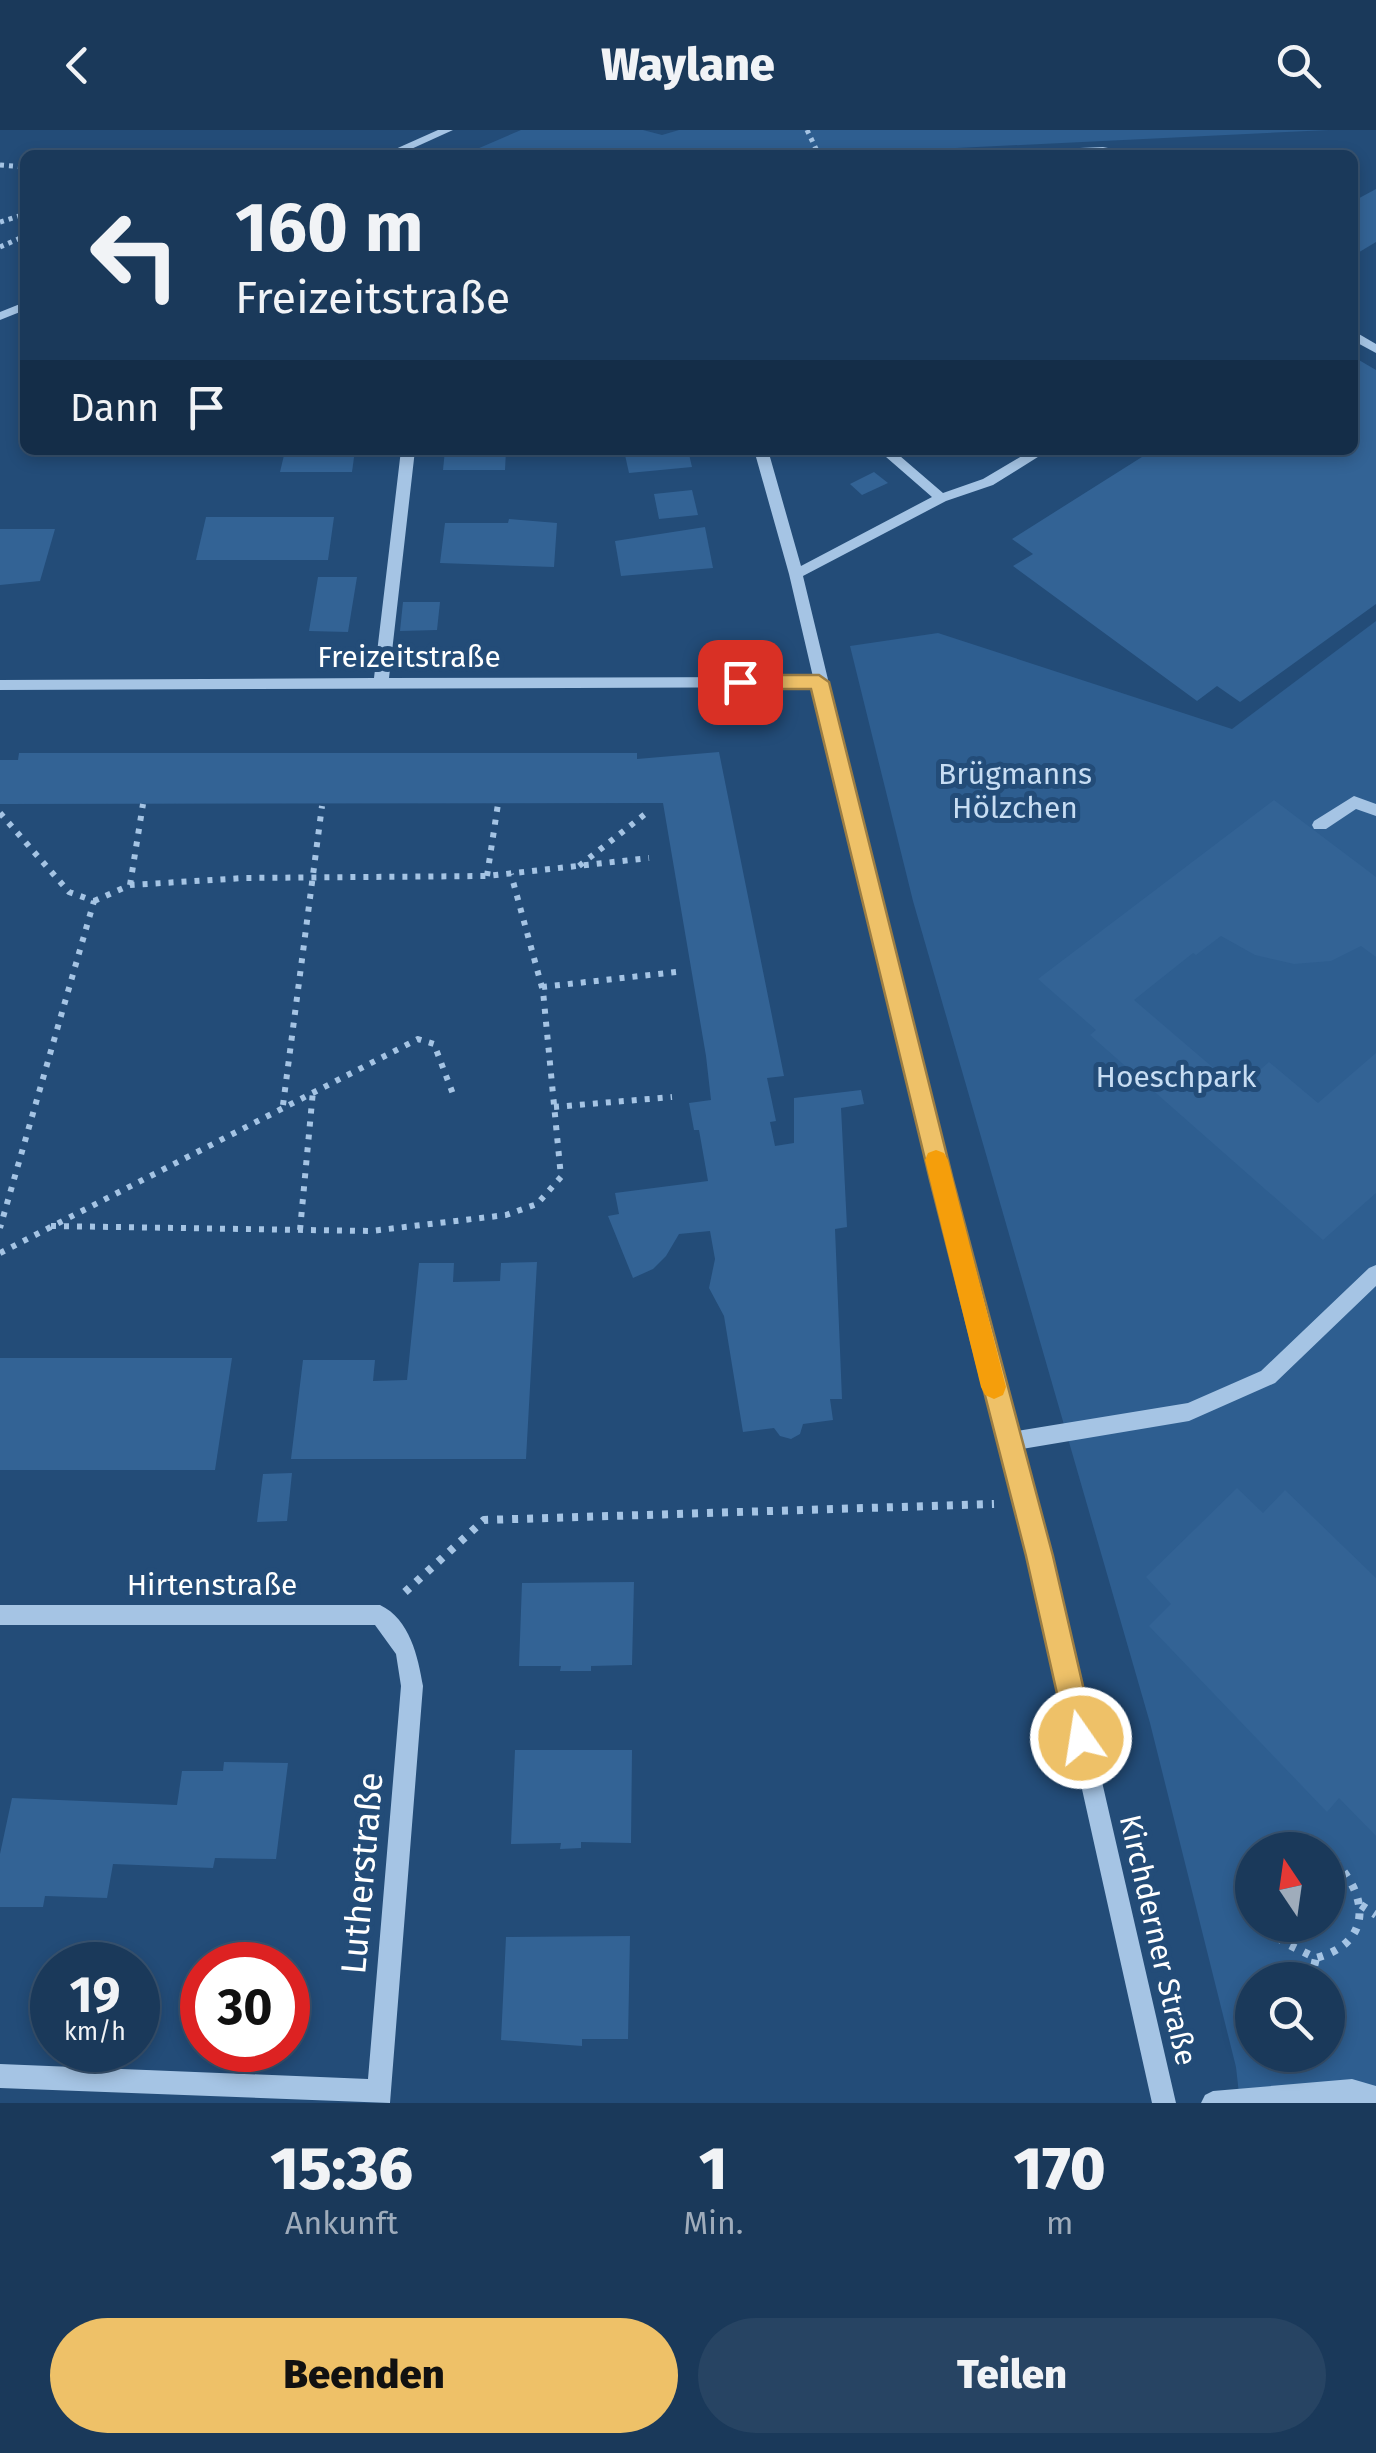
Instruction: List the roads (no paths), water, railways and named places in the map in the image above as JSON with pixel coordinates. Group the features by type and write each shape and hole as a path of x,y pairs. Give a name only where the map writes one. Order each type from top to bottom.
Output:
{"street":[{"path":"400,150 447,130"},
{"path":"381,685 407,455"},
{"name":"Kirchderner Straße","path":"763,455 1025,1503 1164,2103"},
{"path":"892,455 941,498"},
{"path":"796,574 941,498 988,482 1034,455"},
{"name":"Freizeitstraße","path":"0,685 819,682"},
{"path":"1320,824 1354,802 1376,810"},
{"path":"1008,1442 1190,1412 1268,1377 1376,1274"},
{"name":"Hirtenstraße","path":"0,1615 380,1615 406,1650"},
{"name":"Lutherstraße","path":"379,2097 412,1686 406,1650"},
{"path":"0,2076 379,2097"},
{"path":"1213,2103 1352,2091 1376,2098"}],"park label":[{"name":"Brügmanns Hölzchen","path":"1015,791"},
{"name":"Hoeschpark","path":"1176,1077"}]}
